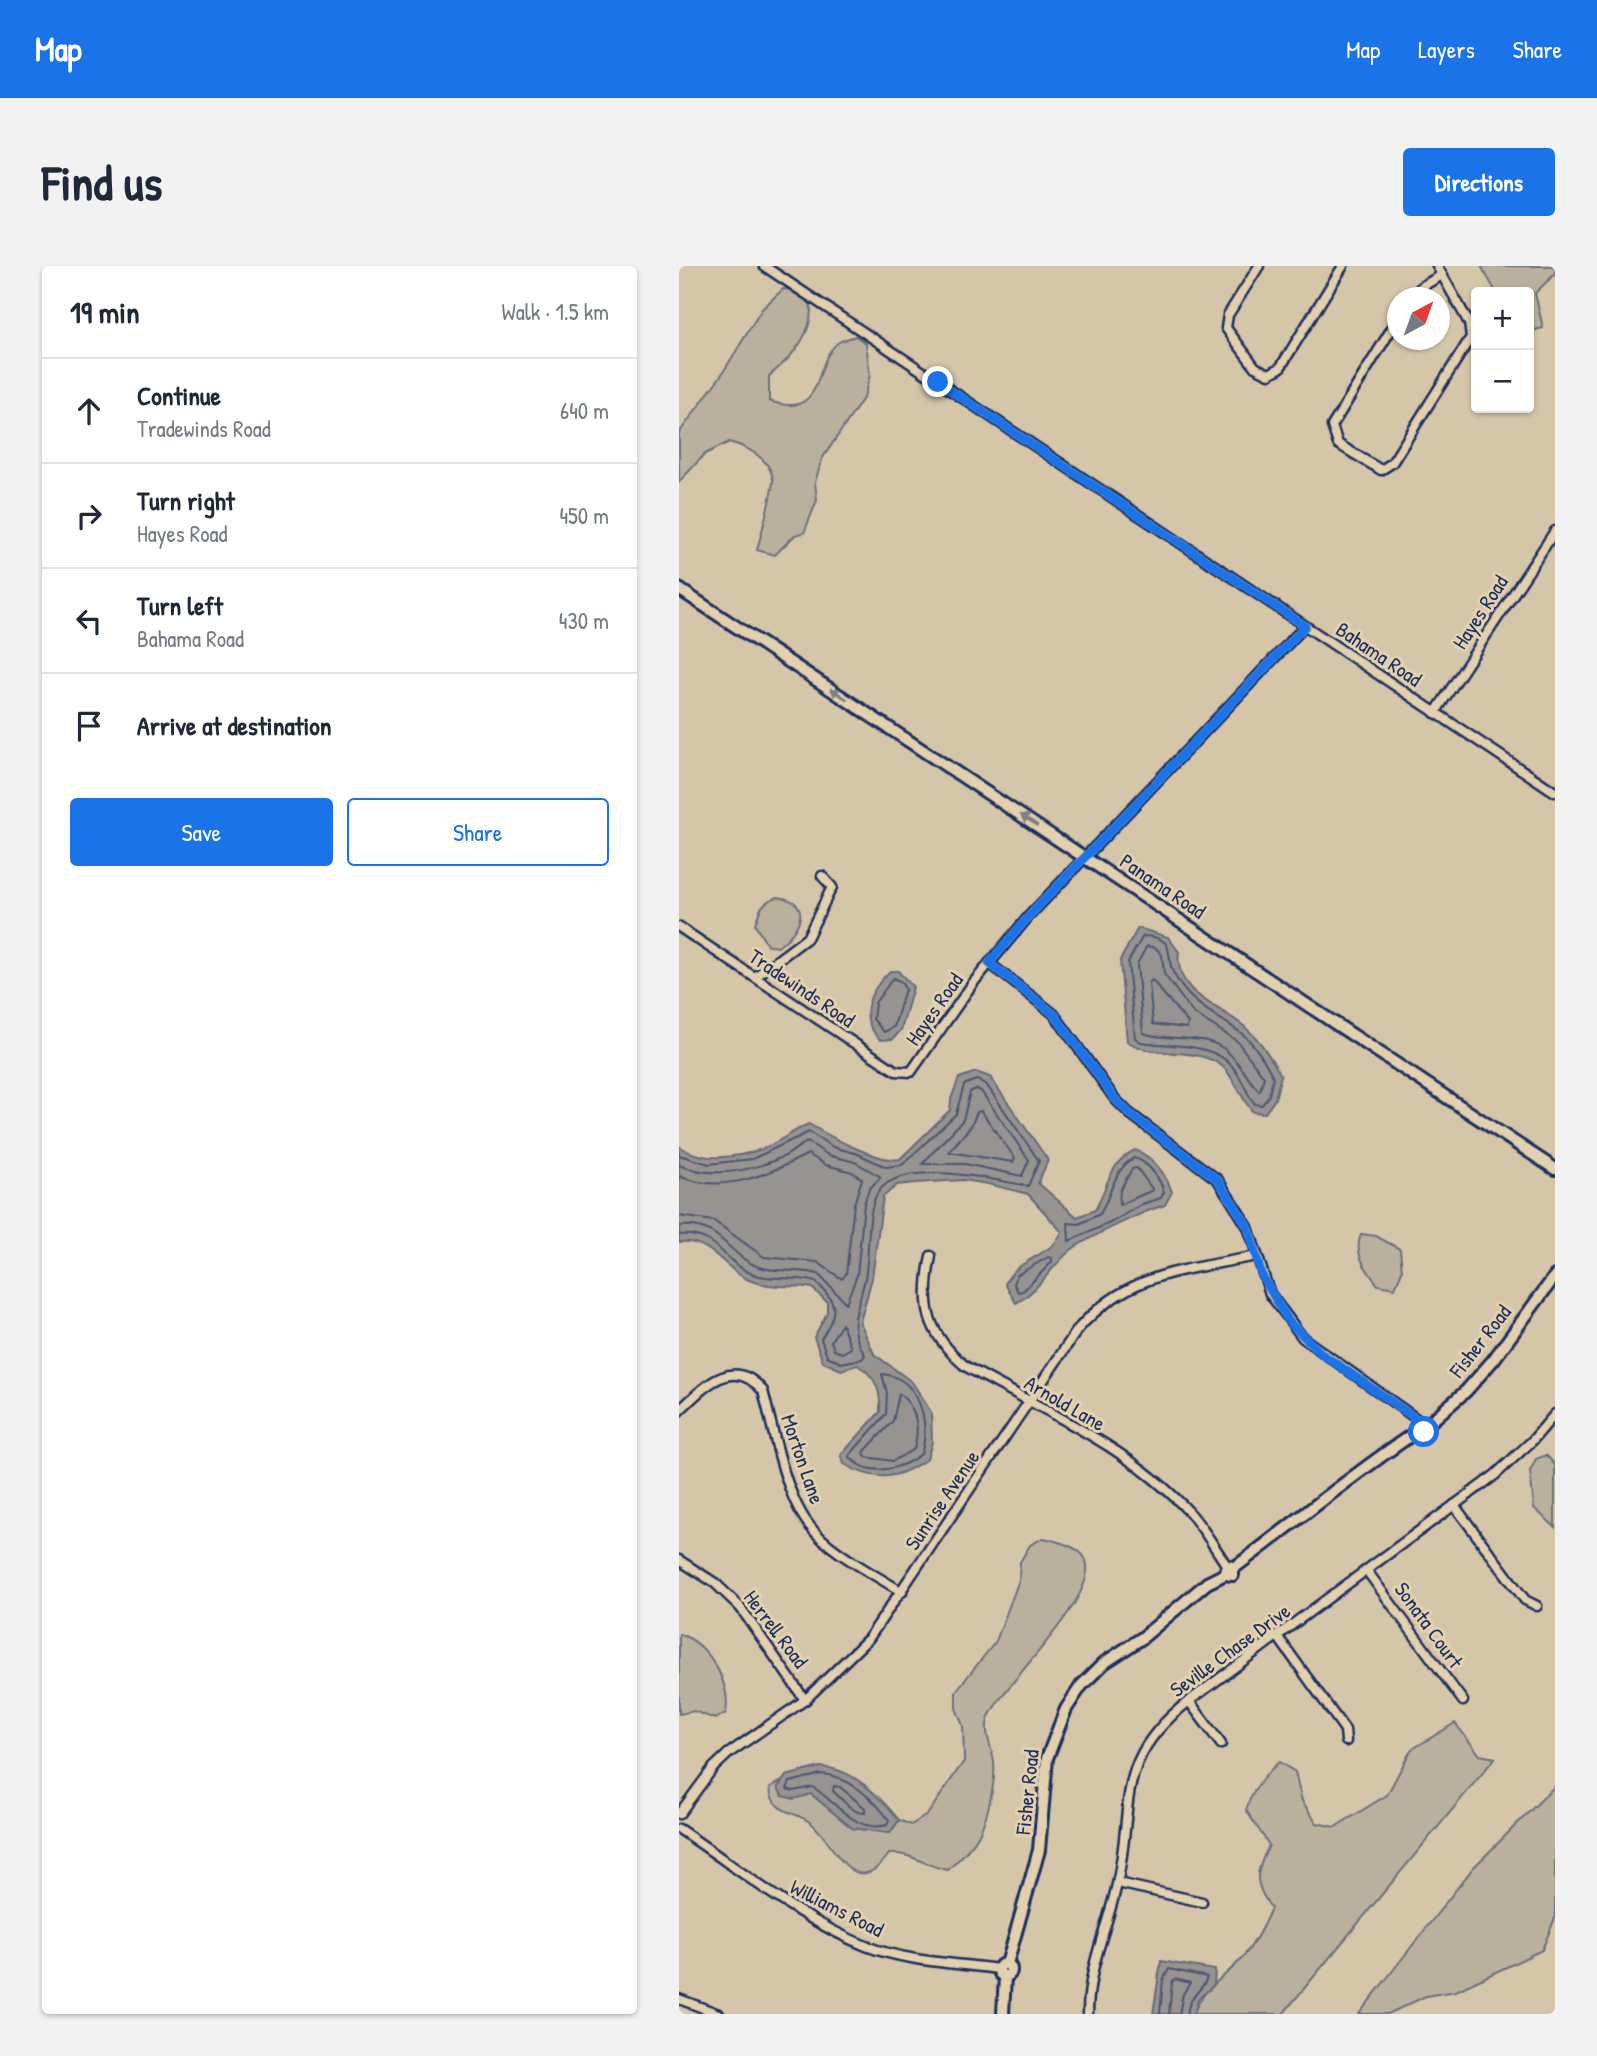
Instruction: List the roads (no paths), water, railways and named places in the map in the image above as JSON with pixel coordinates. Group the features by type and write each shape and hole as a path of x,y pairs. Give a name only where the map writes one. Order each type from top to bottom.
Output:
{"street":[{"name":"Bahama Road","path":"764,266 1555,792"},
{"path":"1259,266 1228,315 1226,328 1255,367 1269,374 1280,368 1343,266"},
{"path":"1437,266 1449,287"},
{"path":"1421,287 1442,275"},
{"path":"1387,338 1332,426 1338,444 1381,470 1392,463 1471,338 1469,323 1450,289"},
{"name":"Hayes Road","path":"1435,713 1555,531"},
{"name":"Panama Road","path":"679,589 1555,1169"},
{"name":"Hayes Road","path":"907,1073 916,1066 989,963 1029,916 1305,626"},
{"path":"755,977 807,939 832,887 822,876"},
{"name":"Tradewinds Road","path":"679,927 895,1071 907,1073"},
{"path":"989,963 1054,1014 1115,1099 1129,1113 1218,1180 1248,1227 1270,1294 1303,1338 1423,1425"},
{"name":"Arnold Lane","path":"931,1256 925,1301 937,1336 965,1366 1115,1451 1151,1477 1190,1514 1229,1569"},
{"name":"Sunrise Avenue","path":"679,1814 713,1768 806,1700 869,1638 1078,1329 1110,1297 1153,1277 1257,1256"},
{"name":"Fisher Road","path":"1003,2014 1004,1970 1039,1850 1047,1758 1066,1709 1081,1686 1104,1663 1151,1631 1186,1598 1343,1487 1371,1461 1423,1425 1478,1378 1555,1276"},
{"name":"Morton Lane","path":"679,1411 713,1380 723,1376 748,1378 756,1383 763,1391 790,1486 809,1526 823,1540 902,1592"},
{"name":"Seville Chase Drive","path":"1088,2014 1093,1962 1118,1883 1129,1779 1150,1740 1173,1714 1189,1701 1516,1457 1555,1414"},
{"path":"1454,1505 1525,1600 1537,1606"},
{"name":"Herrell Road","path":"679,1559 715,1583 740,1607 806,1700"},
{"name":"Sonata Court","path":"1367,1570 1463,1701"},
{"path":"1278,1637 1345,1730 1346,1741"},
{"path":"1189,1701 1221,1744"},
{"name":"Williams Road","path":"679,1829 789,1905 867,1946 890,1953 1004,1970"},
{"path":"1118,1883 1202,1902"},
{"path":"679,1999 719,2014"}],"water":[{"path":"1138,928 1168,937 1179,952 1179,967 1192,990 1238,1022 1266,1051 1281,1075 1275,1099 1265,1113 1253,1112 1226,1070 1211,1060 1188,1054 1150,1050 1127,1041 1120,960"},
{"path":"890,971 898,971 913,987 901,1030 893,1039 881,1040 869,1023 868,1005 876,987"},
{"path":"976,1072 990,1077 1048,1160 1038,1183 1077,1217 1095,1210 1114,1168 1135,1150 1158,1167 1172,1192 1165,1205 1117,1225 1071,1250 1032,1291 1016,1303 1005,1284 1010,1275 1051,1247 1062,1232 1028,1194 963,1180 897,1185 883,1197 872,1278 860,1322 874,1354 912,1382 931,1412 932,1442 927,1459 906,1471 887,1476 866,1474 844,1464 841,1455 880,1412 876,1384 869,1374 857,1365 841,1370 823,1362 814,1337 827,1313 827,1302 812,1288 758,1283 737,1273 702,1246 679,1242 679,1146 702,1156 743,1154 769,1146 809,1124 867,1153 900,1159 950,1110 959,1078"},
{"path":"820,1767 843,1772 874,1793 899,1820 890,1833 852,1828 811,1794 794,1799 782,1796 778,1787 786,1776"},
{"path":"1161,1961 1215,1970 1214,1985 1198,1999 1194,2014 1153,2014"}]}
